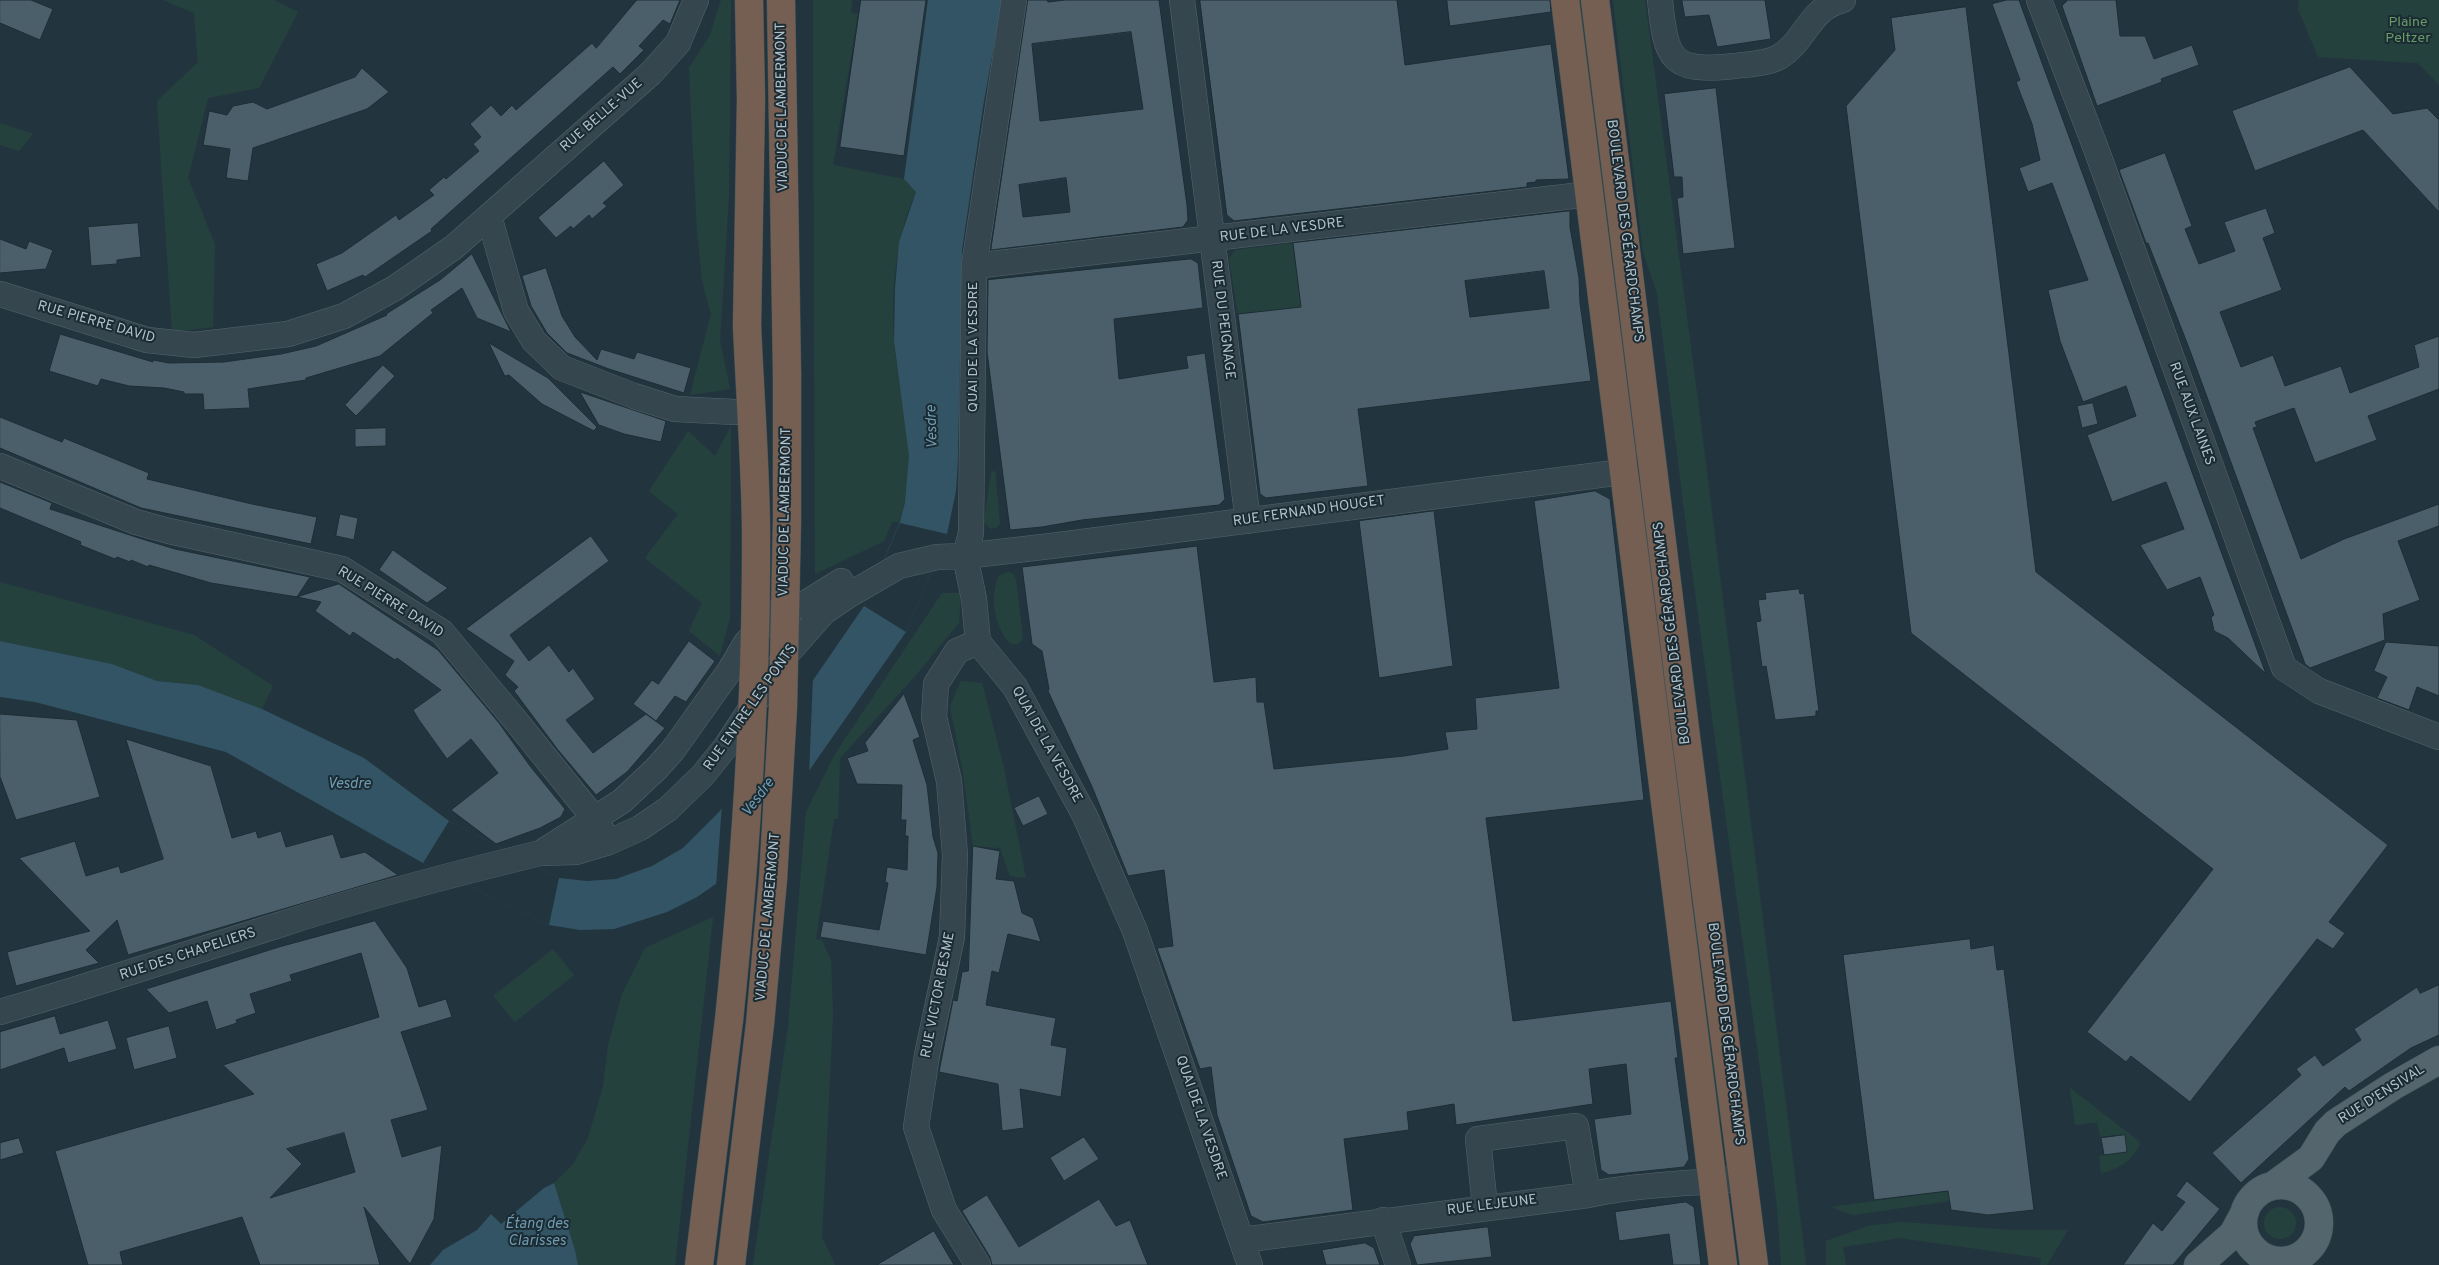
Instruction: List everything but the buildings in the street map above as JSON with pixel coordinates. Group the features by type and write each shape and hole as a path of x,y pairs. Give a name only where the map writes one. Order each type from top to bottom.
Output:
{"highway":[{"name":"VIADUC DE LAMBERMONT","path":"699,1265 742,899 752,724 756,526 747,326 751,98 749,0"},
{"name":"VIADUC DE LAMBERMONT","path":"731,1265 760,1024 774,879 784,697 787,374 782,0"},
{"name":"BOULEVARD DES GÉRARDCHAMPS","path":"1565,0 1723,1265"},
{"name":"BOULEVARD DES GÉRARDCHAMPS","path":"1595,0 1754,1265"}],"main road":[{"name":"RUE D'ENSIVAL","path":"2274,1185 2311,1158 2327,1132 2336,1124 2400,1082 2439,1060"},
{"path":"2218,1265 2234,1258 2287,1260 2296,1258 2308,1249 2316,1238 2319,1226 2318,1214 2314,1203 2311,1158"},
{"path":"2198,1265 2233,1234 2256,1194 2274,1185 2296,1188 2314,1203"},
{"path":"2245,1212 2243,1231 2245,1238 2253,1250 2270,1258"}],"street":[{"name":"RUE BELLE-VUE","path":"488,216 650,74 678,43 696,0"},
{"name":"QUAI DE LA VESDRE","path":"1014,0 974,266 971,523 965,556 974,599 978,642 1015,687 1085,816 1135,931 1250,1265"},
{"name":"RUE DU PEIGNAGE","path":"1182,0 1248,521"},
{"path":"1660,0 1664,40 1669,50 1684,64 1701,69 1766,62 1779,57 1825,6 1843,0"},
{"name":"RUE AUX LAINES","path":"2039,0 2095,146 2284,668 2319,691 2439,737"},
{"name":"RUE DE LA VESDRE","path":"974,266 1212,240 1590,194"},
{"name":"RUE PIERRE DAVID","path":"0,294 147,340 194,344 288,334 344,316 395,288 454,247 488,216"},
{"path":"488,216 516,311 534,341 562,368 634,396 675,409 735,412"},
{"name":"RUE PIERRE DAVID","path":"0,466 136,522 169,532 342,569 442,632 476,671 594,818 609,842"},
{"name":"RUE FERNAND HOUGET","path":"965,556 1653,468"},
{"name":"RUE ENTRE LES PONTS","path":"530,855 622,801 656,769 673,750 730,670 746,643 773,613 804,604 848,577 937,557 965,556"},
{"name":"RUE ENTRE LES PONTS","path":"376,896 530,855 576,852 609,842 640,828 668,809 704,775 727,745 786,655 824,612 886,569"},
{"name":"RUE VICTOR BESME","path":"978,642 957,651 936,684 934,717 949,781 956,855 952,937 927,1055 916,1127 944,1210 978,1265"},
{"name":"RUE DES CHAPELIERS","path":"0,1012 117,978 280,924 376,896"},
{"path":"1485,1206 1478,1139 1576,1126 1588,1194"},
{"name":"RUE LEJEUNE","path":"1242,1240 1673,1182 1743,1178"},
{"path":"1383,1220 1398,1265"}],"green space":[{"path":"163,0 274,0 298,12 259,88 208,98 188,178 215,244 213,327 172,332 157,101 198,62 194,13"},
{"path":"721,0 731,0 729,194 720,341 730,389 690,395 711,314 702,281 697,230 689,68 710,35"},
{"path":"813,0 852,0 851,13 858,14 833,165 904,179 916,192 903,228 899,246 893,304 897,370 909,455 908,480 900,522 892,522 884,541 815,574"},
{"path":"1574,0 1584,0 1636,429 1633,432 1631,431"},
{"path":"1613,0 1645,0 1697,393 1806,1265 1781,1265 1777,1207 1763,1091 1686,526 1657,293 1643,252"},
{"name":"Plaine Peltzer","path":"2299,0 2439,0 2439,85 2418,63 2318,57 2298,9"},
{"path":"0,123 33,134 19,151 0,145"},
{"path":"1293,243 1301,307 1238,314 1229,259 1235,250"},
{"path":"731,426 730,617 720,656 689,631 702,603 645,558 678,514 649,491 688,431 715,456"},
{"path":"995,471 1000,523 996,528 991,529 984,522 991,472"},
{"path":"1650,523 1724,1121 1716,1122 1642,524"},
{"path":"1008,572 1013,574 1016,580 1023,639 1018,644 1011,644 1005,638 995,612 994,593 996,584 999,576"},
{"path":"0,582 194,635 273,686 262,709 198,685 157,681 112,664 0,641"},
{"path":"942,593 961,593 959,623 916,675 840,758 838,819 834,819 816,939 822,940 831,961 833,1014 822,1237 835,1265 753,1265 788,1027 806,812 835,754"},
{"path":"961,681 982,683 1003,764 1026,878 1010,876 1000,848 973,846 963,773 950,706"},
{"path":"713,917 675,1265 578,1265 554,1183 573,1164 588,1138 603,1087 608,1046 622,994 645,948"},
{"path":"553,949 574,975 515,1022 493,996"},
{"path":"2070,1088 2140,1142 2134,1154 2125,1163 2101,1173 2099,1156 2118,1153 2115,1135 2100,1137 2097,1122 2075,1125"},
{"path":"1948,1191 1950,1201 1853,1215 1831,1207"},
{"path":"2280,1207 2291,1212 2296,1223 2291,1234 2280,1239 2269,1234 2264,1223 2269,1212"},
{"path":"1902,1222 2010,1230 2068,1230 2047,1265 2040,1265 2041,1258 1900,1238 1843,1247 1846,1265 1826,1265 1826,1241 1868,1226"}],"water":[{"name":"Vesdre","path":"928,0 1002,0 983,107 962,250 958,458 956,491 947,534 906,632 743,865 697,897 667,912 614,929 580,930 549,925 423,863 226,752 35,702 0,697 0,641 112,664 157,681 198,685 262,709 364,758 449,821 559,878 587,881 616,879 652,866 683,848 719,812 864,606 900,522 905,502 909,456 894,341 895,289 899,242 916,192 904,179"},
{"name":"Étang des Clarisses","path":"554,1183 578,1265 430,1265 443,1250 477,1230 491,1214 501,1224 544,1188"}],"pier":[{"path":"900,523 947,534 906,632 864,606"},
{"path":"813,677 809,776 745,867 716,887 722,803"},
{"path":"449,821 559,878 549,925 423,863"}]}
